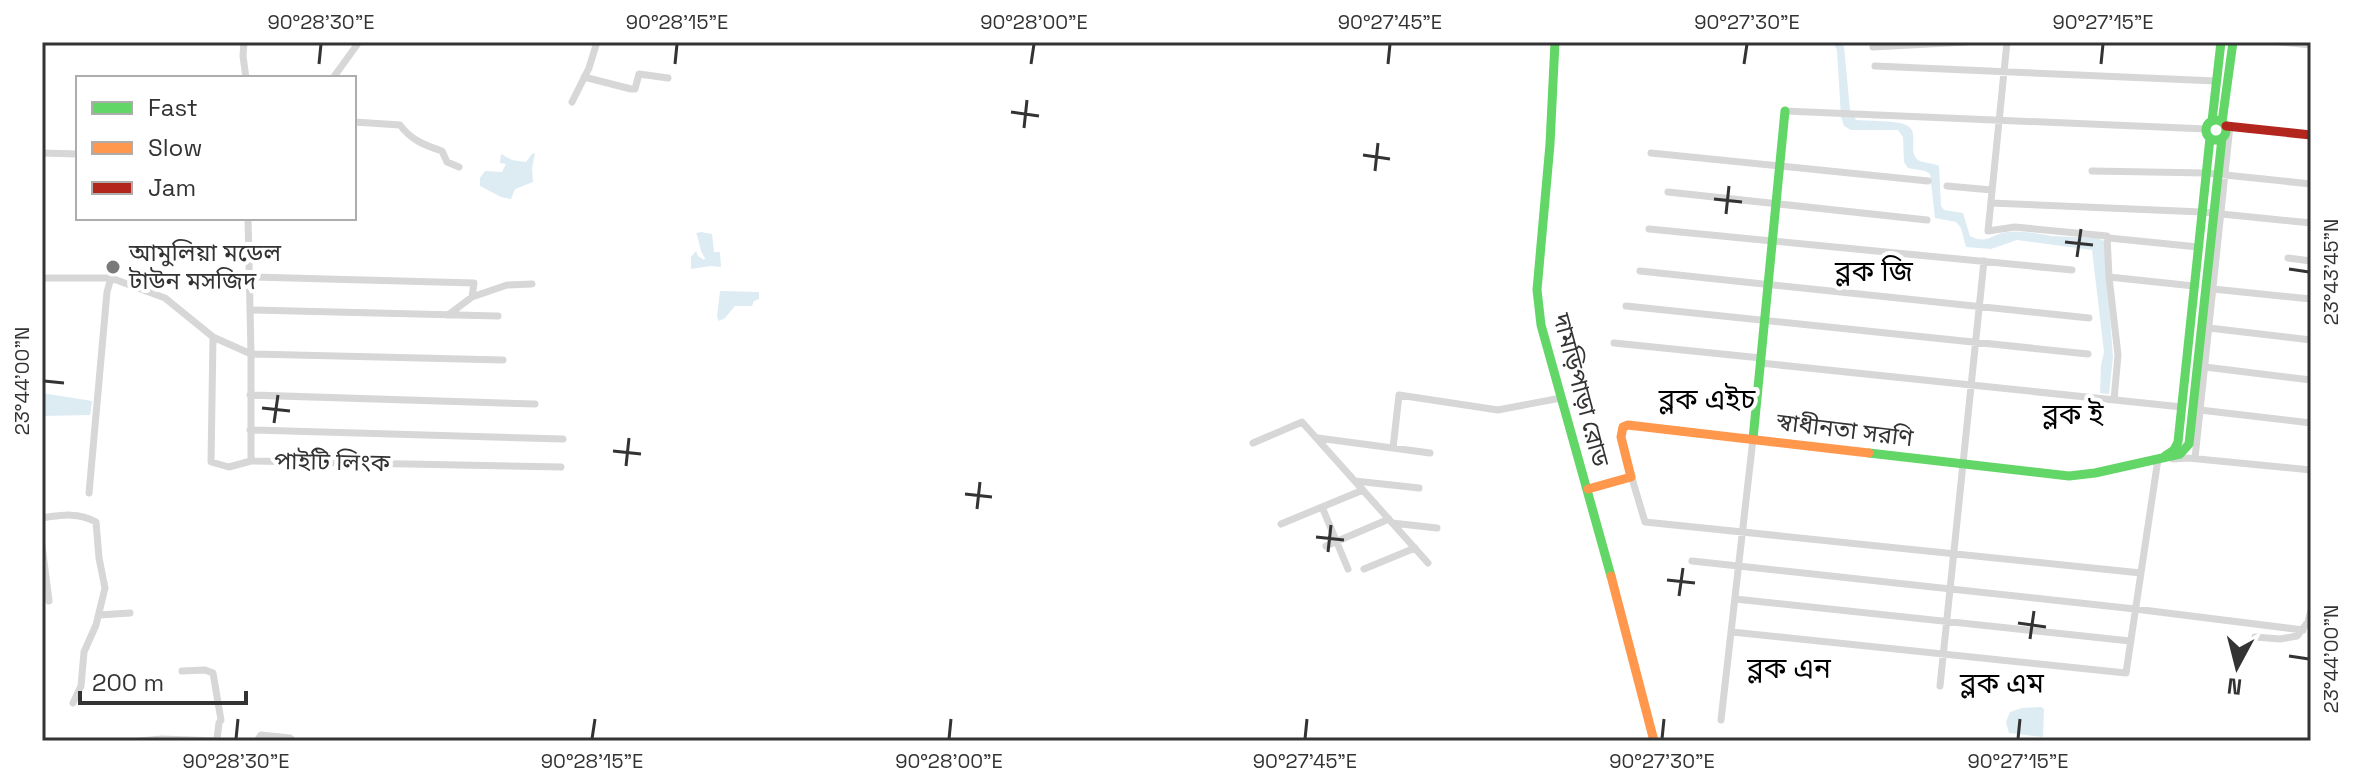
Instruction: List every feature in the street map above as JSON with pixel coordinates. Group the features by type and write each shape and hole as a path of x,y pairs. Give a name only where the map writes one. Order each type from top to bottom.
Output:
{"street":[{"path":"244,42 246,76"},
{"path":"334,76 359,42"},
{"path":"572,102 597,42"},
{"name":"দামড়িপাড়া রোড","path":"1555,42 1537,290 1541,325 1654,741"},
{"path":"1873,47 1966,42"},
{"path":"2007,42 1988,231 2015,227 2198,247"},
{"path":"2221,42 2216,81 2222,175"},
{"path":"2191,458 2182,407 2194,286 2206,173 2218,127 2233,42"},
{"path":"2280,42 2311,45"},
{"path":"1875,66 2216,81"},
{"path":"584,77 631,89 635,89 639,74 668,78"},
{"path":"1721,720 1753,439 1785,111 2218,127 2311,135"},
{"path":"356,122 400,125 407,135 420,144 442,151 447,162 459,167"},
{"path":"2191,458 2205,367 2222,175 2222,138 2226,132 2218,127"},
{"path":"42,153 76,154"},
{"path":"1651,153 1928,181"},
{"path":"2092,171 2206,173 2311,184"},
{"path":"1947,186 1992,190"},
{"path":"1668,192 1927,220"},
{"path":"1991,203 2202,212 2311,223"},
{"path":"2158,459 2186,441 2218,214"},
{"name":"পাইটি লিংক","path":"248,220 251,461 561,467"},
{"path":"1649,229 2072,270"},
{"path":"2109,238 2109,277 2118,355 2114,400"},
{"path":"2288,258 2311,261"},
{"path":"1940,686 1984,261"},
{"path":"1640,271 2089,318"},
{"path":"250,277 474,283 472,297"},
{"path":"2109,277 2194,286"},
{"path":"42,278 111,278 165,298 213,337 251,354 503,360"},
{"path":"89,493 107,292 111,278"},
{"path":"448,315 472,297 507,285 532,284"},
{"path":"2213,289 2311,299"},
{"path":"1626,306 2088,354"},
{"path":"250,310 498,316"},
{"path":"2209,328 2311,340"},
{"path":"213,337 211,462 229,467 251,461"},
{"path":"1614,343 2182,407"},
{"path":"2205,367 2311,380"},
{"path":"250,395 535,404"},
{"path":"1393,448 1399,395 1498,410 1561,398"},
{"path":"2200,410 2311,423"},
{"path":"1253,443 1302,422 1428,563"},
{"name":"স্বাধীনতা সরণি","path":"1631,475 1621,437 1626,425 2078,476 2158,459"},
{"path":"250,430 563,439"},
{"path":"1316,438 1430,453"},
{"path":"2158,459 2191,458 2311,470"},
{"path":"1732,632 2126,673 2158,459"},
{"path":"1588,489 1631,475 1645,522 2141,573"},
{"path":"1355,481 1419,488"},
{"path":"1281,524 1363,490"},
{"path":"1322,507 1348,569"},
{"path":"42,518 86,516 96,522 105,588 99,615 84,652 81,686 73,703"},
{"path":"1326,546 1390,521 1437,528"},
{"path":"42,546 49,601"},
{"path":"1364,569 1415,548"},
{"path":"1692,561 2303,630"},
{"path":"1735,599 2130,641"},
{"path":"2255,637 2291,638 2303,630 2311,610"},
{"path":"99,615 130,613"},
{"path":"139,741 218,740 221,720 213,673 205,670 182,671"},
{"path":"257,741 261,735 293,741"}],"shaded area":[{"path":"1833,42 1841,42 1844,47 1850,110 1856,120 1908,126 1913,134 1916,158 1939,166 1941,206 1944,210 1963,213 1970,236 1985,239 2018,232 2104,241 2113,357 2109,394 2100,393 2104,352 2092,250 2017,240 1991,249 1966,247 1961,228 1956,222 1935,218 1930,174 1908,168 1904,162 1903,137 1898,130 1851,130 1844,126 1837,50"},
{"path":"535,153 533,182 515,189 511,199 480,186 480,178 485,171 502,172 506,164 500,163 501,154 526,162"},
{"path":"696,233 712,234 714,252 720,252 721,267 691,269 691,257 696,251 698,256 705,258"},
{"path":"720,291 759,292 759,299 752,306 735,306 719,321"},
{"path":"42,393 92,401 90,415 42,416"},
{"path":"2044,709 2043,737 2009,733 2006,722 2010,712"}],"traffic: fast":[{"path":"1555,42 1537,290 1541,325 1611,576"},
{"path":"2212,121 2221,42"},
{"path":"2222,122 2233,42"},
{"path":"1753,439 1785,111"},
{"path":"2216,120 2223,123 2226,130 2223,137 2216,140 2209,137 2206,130 2209,123 2216,120"},
{"path":"2165,456 2174,450 2178,442 2210,138"},
{"path":"1869,453 2069,476 2180,454 2189,444 2222,138"}],"traffic: slow":[{"path":"1588,489 1631,477 1621,437 1623,427 1628,425 1869,453"},
{"path":"1611,576 1654,741"}],"traffic: jam":[{"path":"2226,126 2311,135"}],"place":[{"name":"আমুলিয়া মডেল টাউন মসজিদ","path":"113,267"}],"district":[{"name":"ব্লক জি","path":"1874,271"},
{"name":"ব্লক এইচ","path":"1707,399"},
{"name":"ব্লক ই","path":"2073,414"},
{"name":"ব্লক এন","path":"1789,668"},
{"name":"ব্লক এম","path":"2002,683"}]}
